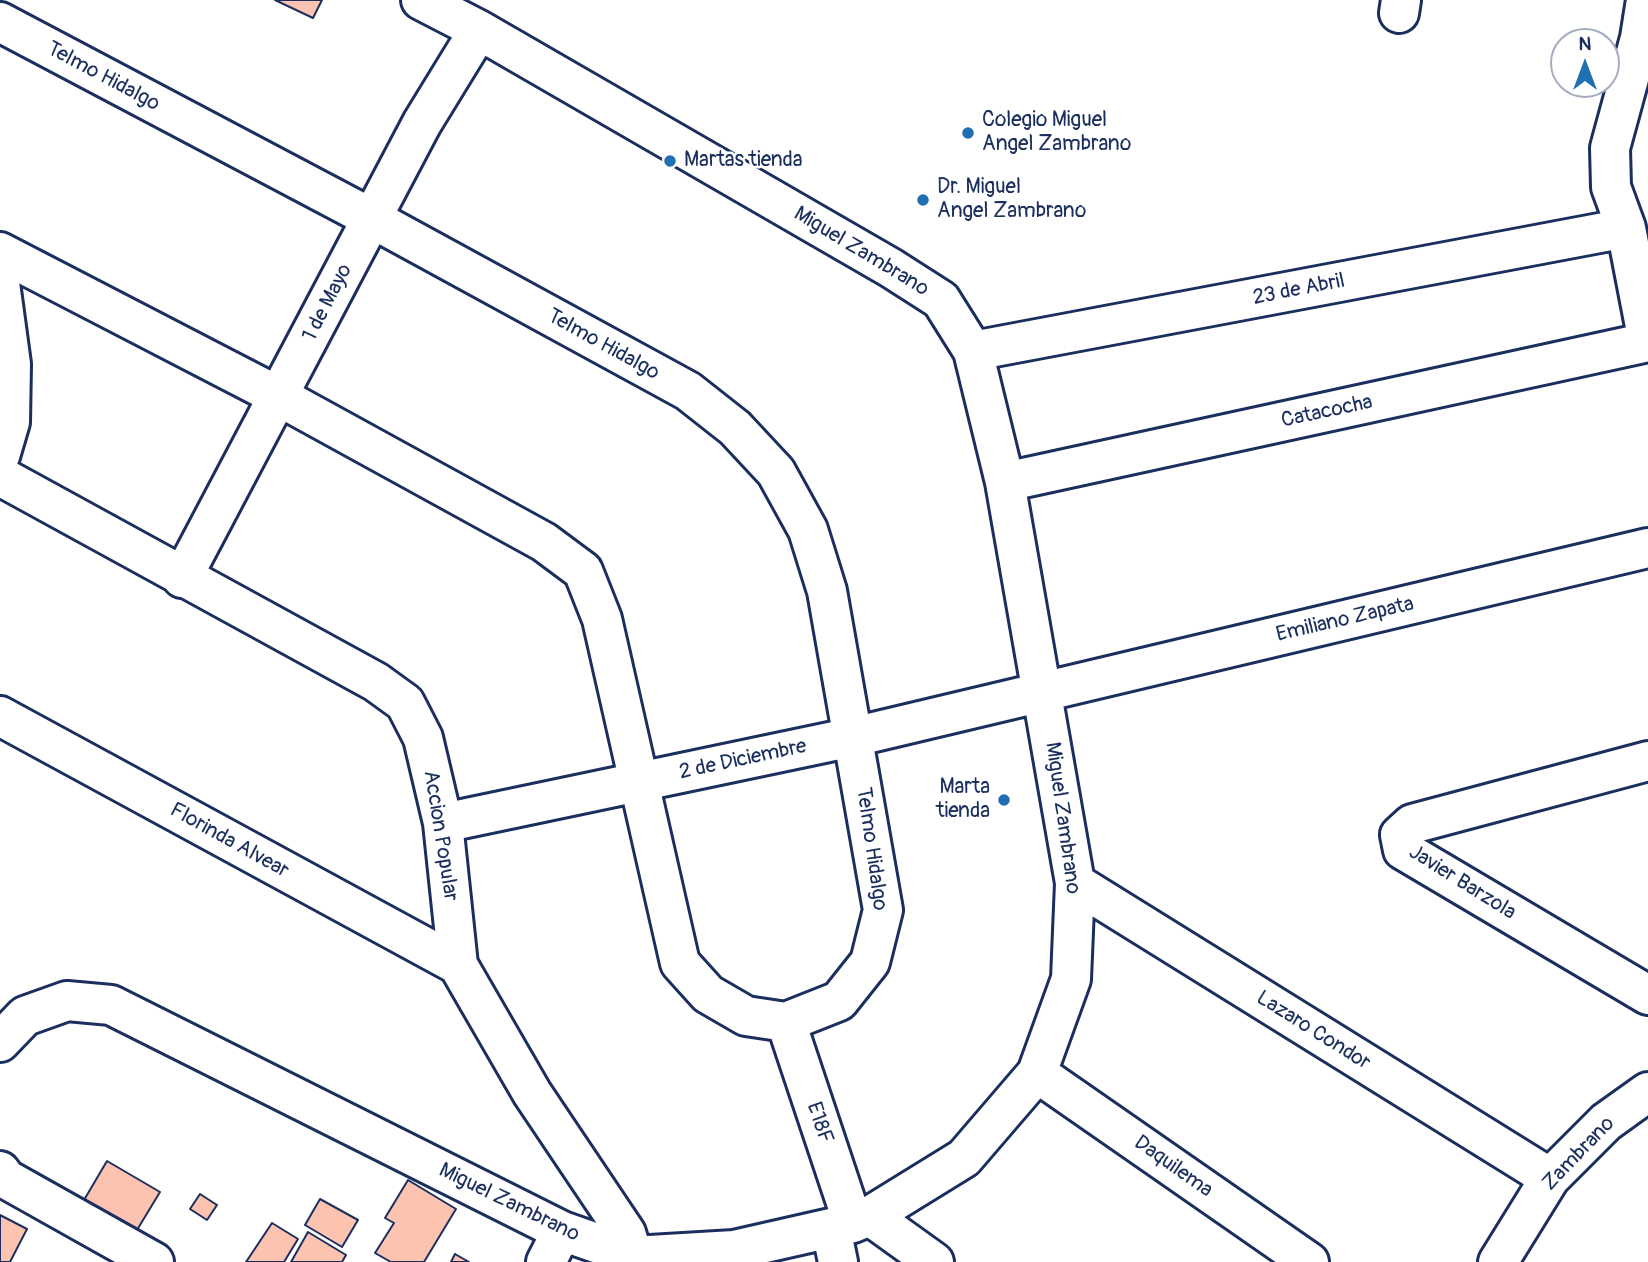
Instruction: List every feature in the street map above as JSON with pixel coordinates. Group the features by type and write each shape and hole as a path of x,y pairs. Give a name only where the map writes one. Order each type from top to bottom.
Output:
{"street":[{"name":"Miguel Zambrano","path":"0,1042 25,1016 67,1001 111,1004 554,1247 634,1259 734,1250 848,1232 964,1158 1037,1073 1071,979 1075,883 1005,481 973,351 941,300 479,30 421,0"},
{"path":"1646,0 1640,38 1610,148 1611,187 1626,228 1648,342"},
{"name":"Telmo Hidalgo","path":"0,22 372,218 688,391 735,428 776,472 808,530 827,592 883,910 870,962 839,1000 786,1023"},
{"name":"1 de Mayo","path":"182,578 280,397 422,123 479,30"},
{"name":"23 de Abril","path":"973,351 1626,228"},
{"path":"0,252 280,397 544,542 583,570 602,619 680,963 708,994 746,1016 786,1023"},
{"path":"0,283 11,375 10,422 0,456"},
{"name":"Catacocha","path":"1005,481 1648,342"},
{"name":"Accion Popular","path":"0,476 376,682 404,704 423,738 443,823 458,965 532,1093 626,1233 634,1259"},
{"name":"Emiliano Zapata","path":"1043,691 1648,548"},
{"name":"2 de Diciembre","path":"443,823 853,737 1043,691"},
{"name":"Florinda Alvear","path":"0,716 458,965"},
{"name":"Javier Barzola","path":"1648,761 1412,824 1400,835 1404,850 1648,995"},
{"name":"Lazaro Condor","path":"1075,883 1550,1178"},
{"name":"E18F","path":"786,1023 848,1232"},
{"name":"Daquilema","path":"1037,1073 1310,1262"},
{"name":"Zambrano","path":"1498,1262 1550,1178 1606,1122 1648,1092"},
{"path":"0,1171 6,1179 154,1262"},
{"path":"848,1232 934,1262"}],"building":[{"path":"275,0 322,0 313,18"},
{"path":"107,1161 160,1192 137,1230 84,1200"},
{"path":"408,1180 456,1209 424,1262 391,1262 375,1253 394,1223 385,1218"},
{"path":"200,1194 217,1205 207,1220 190,1209"},
{"path":"320,1199 358,1220 342,1247 305,1225"},
{"path":"0,1215 27,1229 10,1262 0,1262"},
{"path":"272,1223 298,1239 284,1262 246,1262"},
{"path":"308,1232 346,1255 342,1262 291,1262"},
{"path":"455,1254 469,1262 451,1262"}],"place":[{"name":"Colegio Miguel Angel Zambrano","path":"968,133"},
{"name":"Martas tienda","path":"670,161"},
{"name":"Dr. Miguel Angel Zambrano","path":"923,200"},
{"name":"Marta tienda","path":"1004,800"}]}
